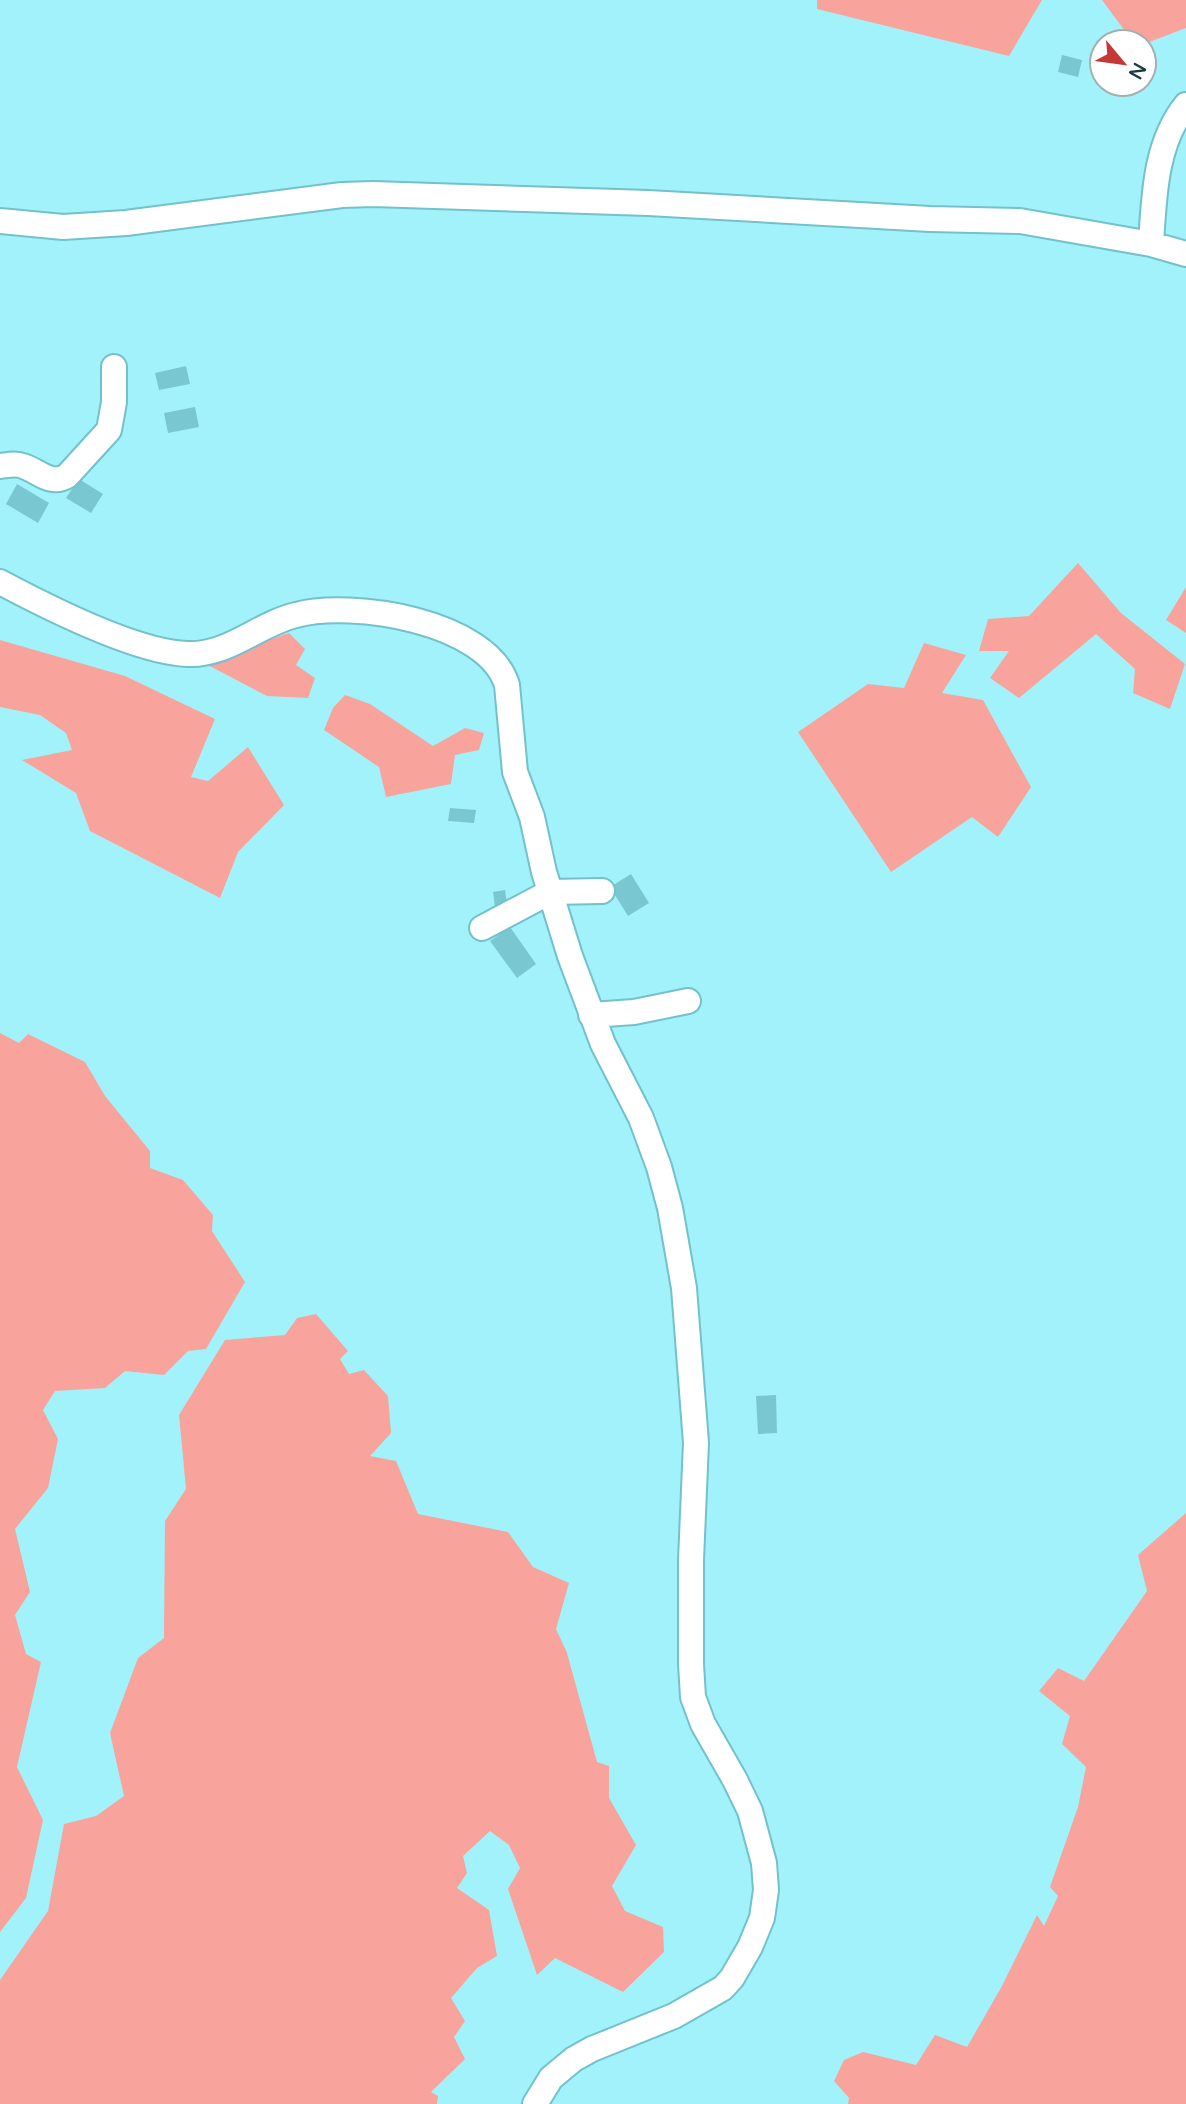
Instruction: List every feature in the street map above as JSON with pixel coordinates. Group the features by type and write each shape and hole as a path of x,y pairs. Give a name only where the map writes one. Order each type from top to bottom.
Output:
{"street":[{"path":"1151,244 1160,161 1171,127 1186,105"},
{"path":"0,221 63,228 126,223 342,195 373,194 671,204 930,219 993,219 1054,225 1151,244 1186,254"},
{"path":"0,466 25,466 53,480 67,476 109,430 114,402 114,367"},
{"path":"0,582 107,631 173,652 200,654 215,651 286,617 310,612 344,610 394,615 458,637 490,657 504,674 515,772 533,817 550,892 591,1016 641,1118 660,1167 670,1208 684,1289 696,1443 691,1560 691,1684 703,1724 750,1811 764,1863 766,1890 762,1918 750,1947 723,1988 694,2007 574,2059 551,2078 535,2104"},
{"path":"482,928 550,892 602,891"},
{"path":"591,1016 634,1012 688,1001"}],"shaded area":[{"path":"817,0 1042,0 1009,56 817,9"},
{"path":"1102,0 1186,0 1186,28 1158,39 1158,28 1123,28"},
{"path":"1078,563 1121,613 1185,664 1170,709 1133,693 1135,669 1096,634 1019,698 990,678 1009,651 979,651 988,619 1029,616"},
{"path":"1186,587 1186,633 1166,620"},
{"path":"289,633 305,649 296,665 315,678 308,698 267,696 204,663"},
{"path":"0,640 125,676 215,719 191,777 208,781 248,747 284,805 238,852 220,898 90,831 76,793 22,760 72,750 66,733 40,715 0,707"},
{"path":"924,643 966,655 942,693 983,700 1031,787 998,837 972,817 891,872 798,732 868,684 904,688"},
{"path":"345,695 370,704 433,746 465,728 484,733 479,750 455,755 451,784 386,797 379,767 324,730 333,708"},
{"path":"0,1033 19,1043 28,1034 85,1062 105,1096 150,1151 150,1168 183,1180 213,1215 212,1231 245,1282 206,1349 188,1351 164,1375 125,1371 105,1388 55,1391 43,1410 58,1439 48,1488 15,1529 30,1592 15,1615 26,1654 41,1662 17,1767 43,1820 26,1898 0,1932"},
{"path":"316,1314 348,1351 340,1359 349,1374 364,1370 388,1396 391,1433 370,1456 396,1461 418,1514 508,1532 533,1567 569,1583 556,1629 567,1653 597,1762 609,1766 609,1798 636,1845 612,1886 625,1911 663,1927 664,1952 623,1992 555,1958 537,1975 508,1889 520,1868 509,1845 490,1831 463,1856 467,1873 457,1888 489,1910 497,1956 477,1968 451,1998 465,2021 454,2037 465,2059 431,2092 438,2096 437,2104 0,2104 0,1980 48,1911 64,1824 96,1816 124,1796 110,1733 138,1658 164,1638 165,1521 186,1489 179,1415 225,1340 285,1335 297,1318"},
{"path":"1186,1513 1186,2104 848,2104 849,2098 834,2081 844,2060 863,2052 916,2065 935,2035 967,2047 1002,1986 1037,1915 1044,1926 1058,1896 1050,1887 1078,1807 1086,1767 1062,1744 1070,1716 1039,1691 1058,1668 1084,1681 1147,1591 1138,1555"}],"building":[{"path":"1062,55 1082,60 1078,77 1058,72"},
{"path":"186,366 190,384 159,390 155,373"},
{"path":"195,407 199,427 168,433 164,413"},
{"path":"79,479 103,494 91,513 66,498"},
{"path":"17,484 49,503 38,523 6,504"},
{"path":"450,808 476,810 474,823 448,821"},
{"path":"631,874 649,903 628,916 610,887"},
{"path":"505,890 507,905 495,907 493,892"},
{"path":"510,927 536,964 517,978 490,941"},
{"path":"776,1395 777,1433 758,1434 756,1396"}]}
